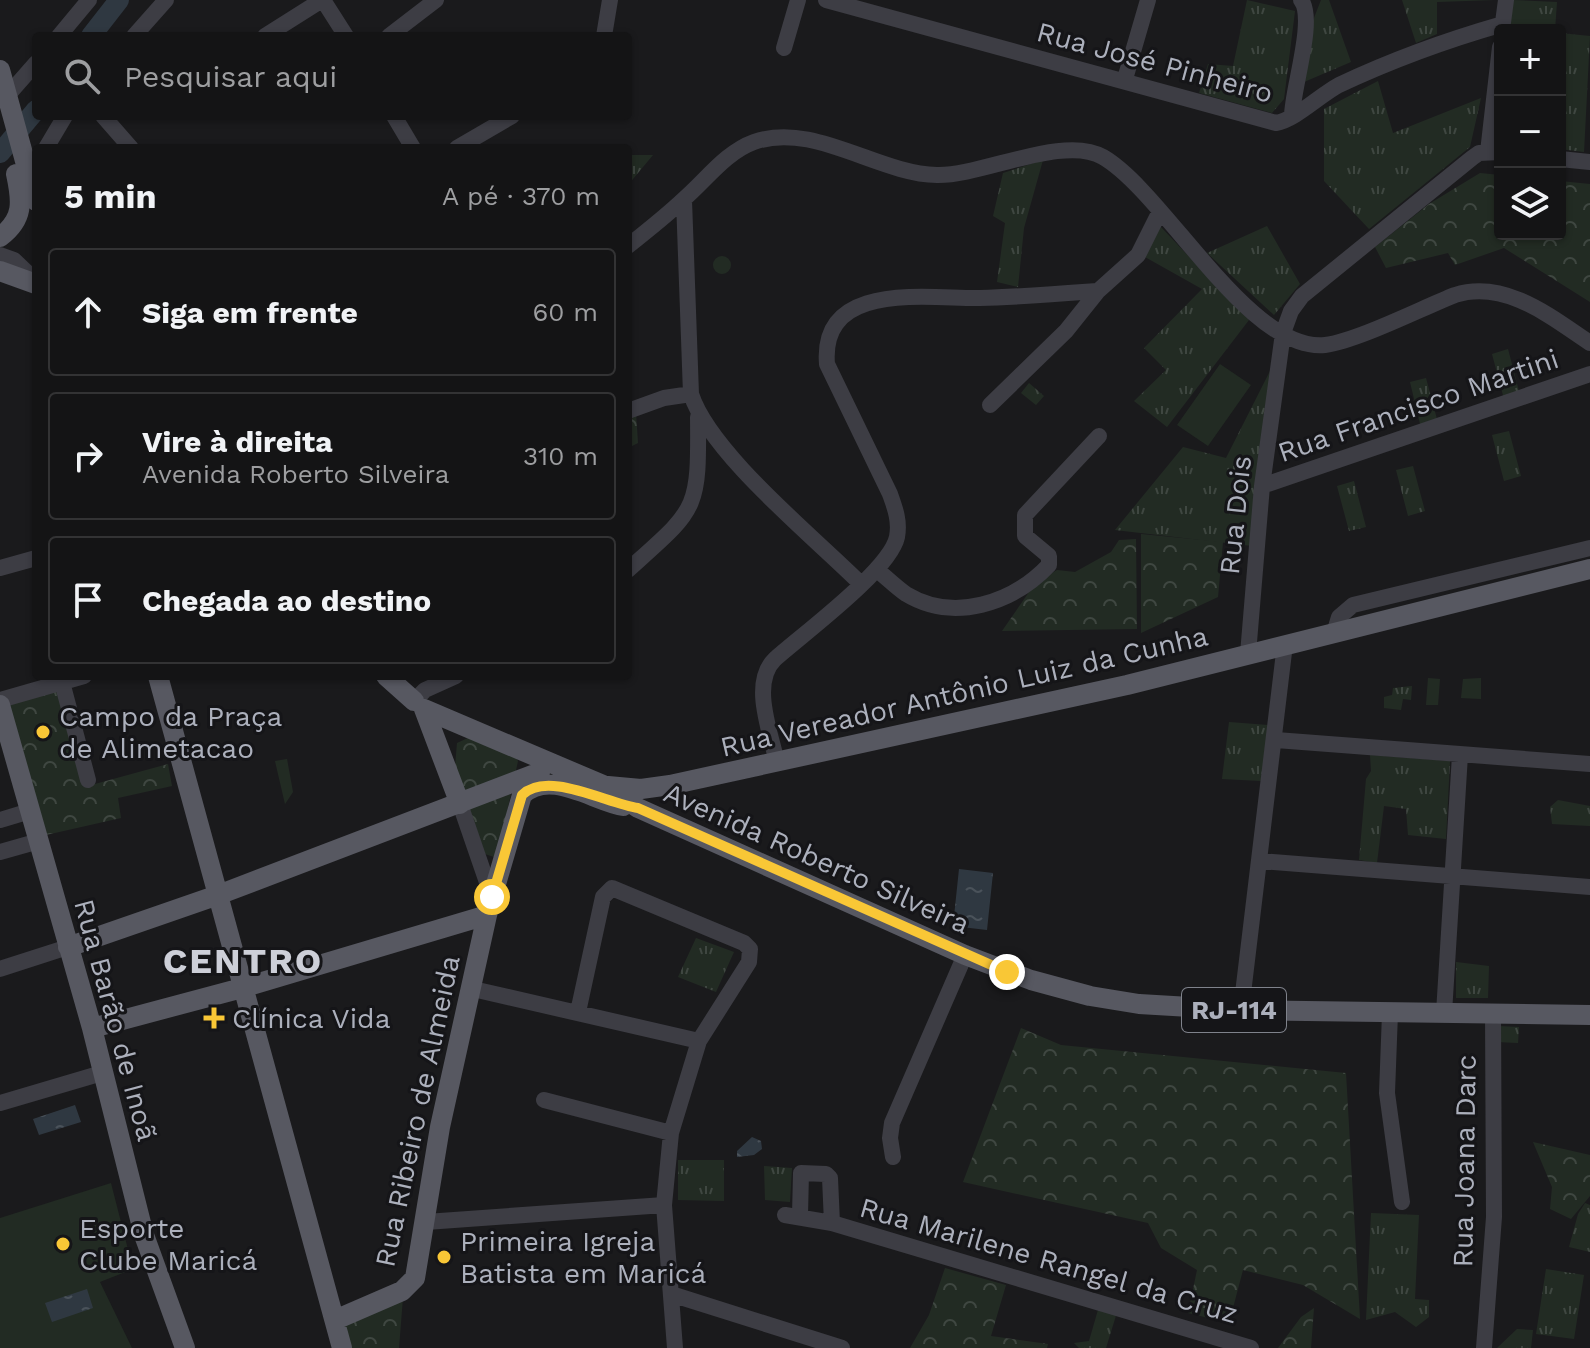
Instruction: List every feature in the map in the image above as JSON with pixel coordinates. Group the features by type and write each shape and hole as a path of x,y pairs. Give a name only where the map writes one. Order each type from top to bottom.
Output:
{"main road":[{"path":"0,70 5,110 27,170 20,212 14,225 0,237"},
{"path":"0,271 32,281"},
{"name":"Rua Vereador Antônio Luiz da Cunha","path":"603,785 648,789 951,726 1590,569"},
{"path":"159,680 342,1348"},
{"path":"391,680 419,705 460,804"},
{"name":"Rua Barão de Inoã","path":"0,702 92,1028 144,1235 185,1348"},
{"name":"Avenida Roberto Silveira","path":"419,705 603,785 638,808 965,955 1049,986 1100,998 1241,1010 1590,1015"},
{"path":"68,947 218,895 460,804 533,773 570,772"},
{"name":"Avenida Roberto Silveira","path":"489,906 516,807 529,788 548,784 638,808"},
{"path":"92,1028 242,988 489,906"},
{"name":"Rua Ribeiro de Almeida","path":"335,1320 410,1286 417,1271 440,1127 489,906"}],"street":[{"path":"62,32 89,0"},
{"path":"138,32 166,0"},
{"path":"271,32 322,0 343,32"},
{"path":"394,32 436,0"},
{"path":"605,32 610,0"},
{"path":"784,48 798,0"},
{"name":"Rua José Pinheiro","path":"826,0 1125,79 1276,123 1340,85 1408,56 1494,29"},
{"path":"1125,79 1148,0"},
{"path":"1292,116 1306,21 1306,6 1301,0"},
{"path":"1502,24 1506,0"},
{"path":"5,110 32,69"},
{"path":"48,144 63,120"},
{"path":"106,120 128,144"},
{"path":"396,120 411,144"},
{"path":"464,144 505,120"},
{"path":"632,243 739,151 769,138 816,143 917,175 947,175 1059,152 1084,151 1102,156 1140,186 1159,213 1225,285 1283,333 1305,345 1328,345 1455,295 1477,290 1524,301 1590,343"},
{"name":"Rua Dois","path":"1248,654 1262,486 1283,333 1291,311 1302,296 1472,158 1494,152"},
{"path":"1566,160 1590,162"},
{"path":"632,566 678,525 692,507 697,491 698,417 691,394 684,200"},
{"path":"990,405 1066,331 1098,291 1138,255 1159,213"},
{"path":"0,255 18,263 32,278"},
{"path":"777,763 762,687 763,673 877,570 897,538 897,515 830,376 826,353 838,322 855,307 891,297 1004,297 1098,291"},
{"name":"Rua Francisco Martini","path":"1262,486 1590,374"},
{"path":"632,410 664,398 691,394"},
{"path":"698,417 721,447 861,584"},
{"path":"877,570 906,594 944,606 977,608 1007,595 1049,565 1049,556 1025,536 1025,515 1099,436"},
{"path":"698,462 721,447"},
{"path":"1335,630 1339,617 1353,605 1590,548"},
{"path":"0,568 32,559"},
{"path":"1241,1010 1276,740 1285,644"},
{"path":"0,702 69,680"},
{"path":"419,705 425,690 447,680"},
{"path":"62,682 88,780"},
{"path":"1276,740 1590,764"},
{"path":"1444,1013 1460,755"},
{"path":"460,804 489,906"},
{"path":"0,820 30,811"},
{"path":"0,852 39,841"},
{"path":"1260,861 1590,887"},
{"path":"578,1012 603,897 608,889 616,888 744,943 751,953 749,962 699,1041 671,1133 664,1205 675,1348"},
{"path":"0,969 68,947"},
{"path":"893,1157 890,1138 892,1123 965,955"},
{"path":"473,989 699,1041"},
{"path":"1590,1000 1590,1015"},
{"path":"1390,1013 1387,1093 1402,1202"},
{"name":"Rua Joana Darc","path":"1484,1348 1494,1217 1493,1013"},
{"path":"0,1103 102,1073"},
{"path":"544,1100 671,1133"},
{"name":"Rua Marilene Rangel da Cruz","path":"832,1223 830,1178 826,1174 801,1173 792,1215 832,1223 1251,1348"},
{"path":"426,1222 664,1205"},
{"path":"671,1294 842,1348"}],"green space":[{"path":"1247,0 1295,11 1284,99 1272,113 1199,93 1208,64 1233,66"},
{"path":"1321,0 1329,0 1351,62 1304,82 1312,23"},
{"path":"1402,0 1494,0 1437,2 1437,34 1416,43"},
{"path":"1512,0 1557,2 1555,24 1510,24"},
{"path":"1566,34 1590,36 1584,152 1566,150"},
{"path":"1378,81 1393,133 1481,98 1470,147 1369,229 1324,181 1324,109"},
{"path":"632,155 653,155 632,180"},
{"path":"1043,160 1024,228 1018,287 997,282 1005,223 993,216 1003,173"},
{"path":"1480,173 1494,174 1494,240 1566,240 1566,182 1590,184 1590,302 1504,248 1455,265 1448,253 1386,268 1375,247 1429,204"},
{"path":"1160,226 1249,320 1167,427 1134,401 1166,370 1144,348 1202,289 1145,257"},
{"path":"1267,226 1300,284 1274,315 1207,253"},
{"path":"718,256 726,256 731,265 729,272 718,274 713,269 713,261"},
{"path":"1508,349 1520,395 1504,399 1492,354"},
{"path":"1220,364 1251,385 1208,446 1177,425"},
{"path":"1271,369 1252,546 1115,530 1183,447 1226,458"},
{"path":"1426,378 1438,423 1421,428 1410,382"},
{"path":"1029,383 1044,396 1036,405 1021,393"},
{"path":"636,413 638,443 632,446 632,414"},
{"path":"1509,431 1521,476 1504,481 1492,435"},
{"path":"1413,466 1425,511 1408,516 1396,470"},
{"path":"1354,481 1366,527 1349,531 1337,486"},
{"path":"1141,534 1223,542 1218,597 1141,633"},
{"path":"1136,539 1137,629 1002,631 1036,582 1057,570 1075,572 1111,552 1119,540"},
{"path":"1428,678 1440,679 1438,705 1426,705"},
{"path":"1481,678 1481,699 1461,698 1463,679"},
{"path":"59,684 84,787 168,764 172,786 118,798 121,818 46,835 5,700"},
{"path":"1412,686 1411,700 1403,699 1401,710 1384,708 1384,697 1392,695 1393,688"},
{"path":"1229,722 1268,725 1261,781 1222,779"},
{"path":"470,737 514,755 518,761 499,849 494,857 485,854 455,767 457,743"},
{"path":"1370,755 1450,761 1446,839 1408,835 1406,809 1384,806 1377,863 1359,860 1366,779 1371,771"},
{"path":"287,759 293,792 285,804 275,761"},
{"path":"1558,800 1590,806 1590,826 1552,824 1550,807"},
{"path":"696,938 734,952 716,992 678,977"},
{"path":"1456,962 1489,966 1488,998 1456,998"},
{"path":"1498,1026 1519,1027 1518,1043 1497,1042"},
{"path":"1021,1028 1061,1045 1346,1073 1360,1319 1303,1285 1243,1270 1229,1323 1188,1313 1197,1270 1161,1248 1148,1223 963,1182"},
{"path":"1533,1142 1590,1155 1590,1196 1571,1219 1550,1209 1552,1187"},
{"path":"678,1160 724,1160 724,1201 678,1200"},
{"path":"764,1166 792,1168 790,1202 765,1200"},
{"name":"Esporte Clube Maricá","path":"111,1183 133,1269 100,1282 132,1348 0,1348 0,1218"},
{"path":"1585,1203 1590,1205 1590,1252 1569,1247 1578,1214"},
{"path":"1371,1213 1419,1215 1415,1299 1429,1300 1429,1317 1416,1327 1395,1312 1366,1320"},
{"path":"945,1268 1006,1285 991,1336 1048,1344 1047,1348 910,1348 929,1315"},
{"path":"1546,1269 1584,1275 1574,1339 1536,1334"},
{"path":"403,1297 399,1348 346,1348 339,1322"},
{"path":"1100,1303 1118,1309 1106,1348 1079,1348 1074,1343 1089,1341"},
{"path":"1314,1308 1311,1348 1278,1348 1301,1317"},
{"path":"1517,1329 1533,1330 1531,1348 1497,1348"}],"water":[{"path":"959,869 993,873 987,930 953,926"},
{"path":"75,1105 81,1122 39,1135 33,1119"},
{"path":"752,1137 761,1141 762,1149 754,1155 737,1157 737,1151"},
{"path":"87,1289 93,1308 52,1322 45,1303"}],"waterway":[{"path":"94,32 119,0"},
{"path":"0,153 32,115"}],"place":[{"name":"Campo da Praça de Alimetacao","path":"43,732"},
{"name":"Clínica Vida","path":"214,1018"},
{"name":"Esporte Clube Maricá","path":"63,1244"},
{"name":"Primeira Igreja Batista em Maricá","path":"444,1257"}],"district":[{"name":"CENTRO","path":"243,960"}],"route":[{"path":"492,897 522,795 534,786 556,785 615,805 638,808 1007,972"}]}
